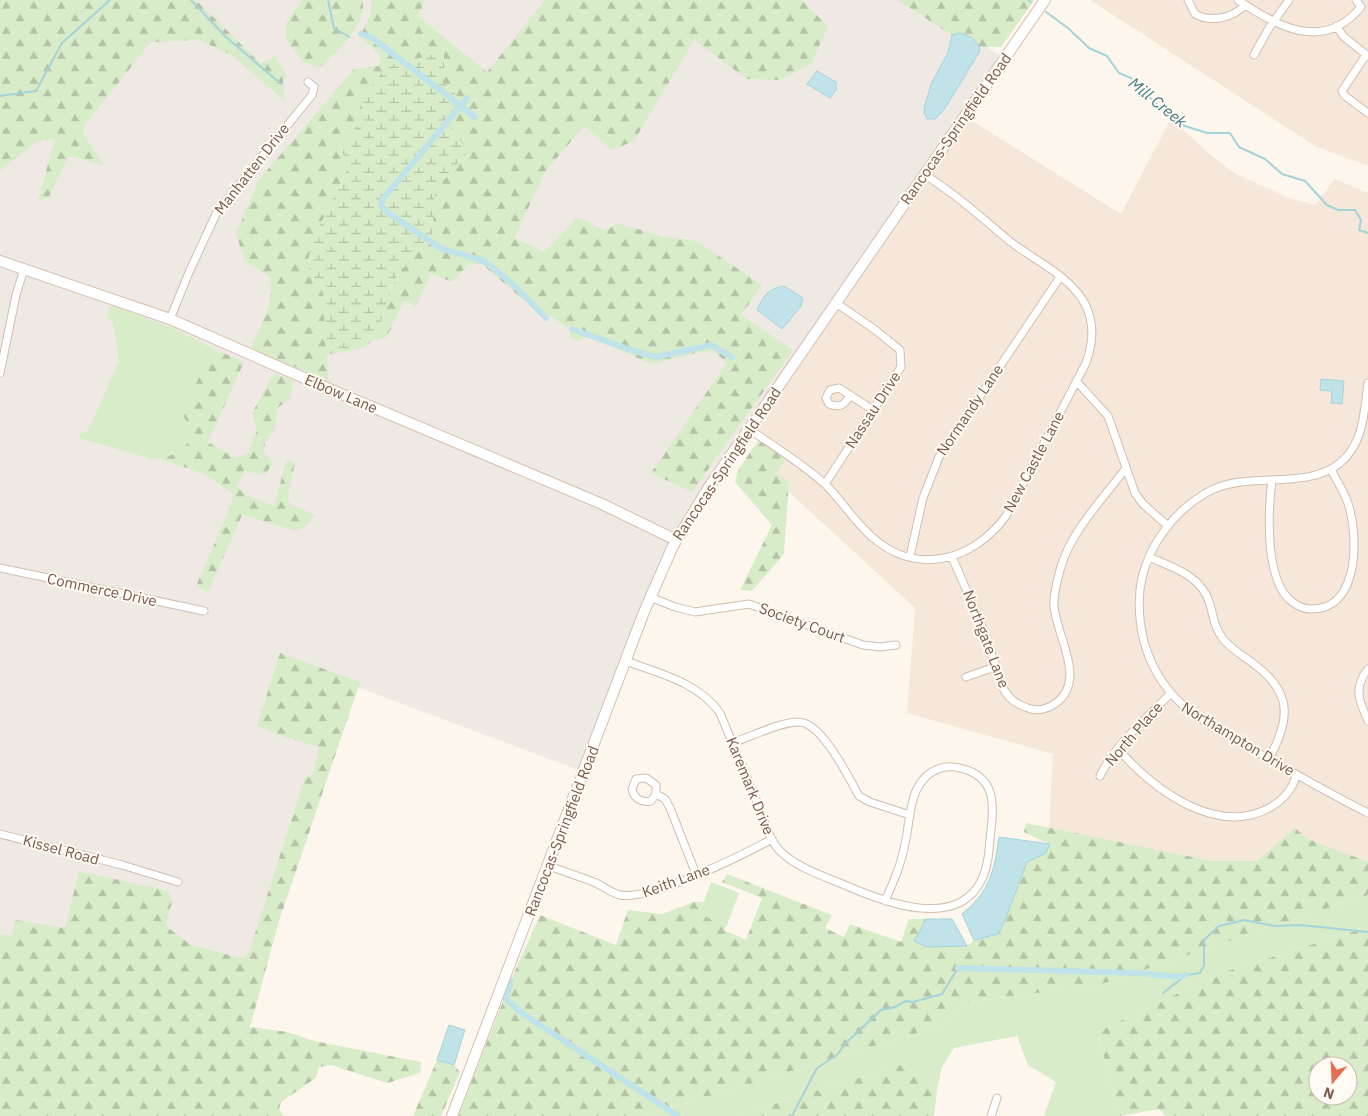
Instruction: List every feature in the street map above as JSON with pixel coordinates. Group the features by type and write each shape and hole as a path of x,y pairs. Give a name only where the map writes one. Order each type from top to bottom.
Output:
{"main road":[{"name":"Rancocas-Springfield Road","path":"452,1116 549,866 650,597 676,540 709,487 1045,0"},
{"name":"Elbow Lane","path":"0,261 170,319 327,388 602,504 676,540"}],"street":[{"path":"1188,0 1195,14 1210,19 1231,15 1245,5"},
{"path":"1238,0 1272,23 1307,32 1336,26 1351,17 1361,7 1356,0"},
{"path":"1254,55 1272,23 1289,0"},
{"path":"1336,26 1344,37 1367,56 1342,90 1345,96 1368,113"},
{"name":"Manhatten Drive","path":"170,319 217,212 312,95 314,87 308,82"},
{"name":"New Castle Lane","path":"749,429 825,484 871,537 887,547 910,556 930,559 952,558 965,553 980,543 1006,516 1077,382 1091,347 1092,321 1081,298 1060,277 1011,242 956,195 925,175"},
{"path":"0,373 16,295 24,269"},
{"name":"Normandy Lane","path":"910,556 923,498 938,457 1060,277"},
{"name":"Nassau Drive","path":"825,484 901,367 900,350 874,329 836,303"},
{"path":"1077,382 1108,416 1139,499 1168,526"},
{"name":"Northampton Drive","path":"1368,384 1365,416 1360,433 1347,456 1330,469 1305,476 1233,482 1215,488 1192,502 1168,526 1149,557 1140,593 1140,623 1150,661 1170,694 1192,714 1296,775 1368,813"},
{"path":"850,395 873,410"},
{"name":"Northgate Lane","path":"952,558 980,621 1001,685 1010,700 1035,710 1046,708 1057,702 1065,692 1070,680 1070,667 1056,616 1054,600 1060,570 1076,535 1126,468"},
{"path":"1272,480 1268,526 1280,587 1287,597 1297,605 1309,609 1321,608 1333,603 1345,590 1350,579 1352,561 1353,529 1350,510 1330,469"},
{"path":"1149,557 1183,571 1196,580 1206,593 1221,637 1264,673 1277,688 1286,713 1282,732 1269,759"},
{"name":"Commerce Drive","path":"0,568 204,611"},
{"name":"Society Court","path":"650,597 675,607 695,612 749,604 863,646 880,647 896,645"},
{"name":"Karemark Drive","path":"626,661 695,689 707,696 720,713 772,839 780,851 799,864 885,901 928,909 948,908 961,902 980,884 986,870 994,807 987,783 976,774 958,767 946,766 924,777 912,800 898,872 885,901"},
{"path":"966,677 995,667"},
{"path":"1368,669 1360,682 1358,693 1368,721"},
{"name":"North Place","path":"1100,776 1106,764 1118,749 1170,694"},
{"path":"732,743 789,723 806,722 819,732 859,796 870,802 910,815"},
{"path":"1118,749 1146,776 1180,800 1207,812 1239,818 1264,811 1278,803 1292,788 1296,775"},
{"path":"656,794 665,799 670,808 696,874"},
{"name":"Kissel Road","path":"0,834 122,865 178,882"},
{"name":"Keith Lane","path":"549,866 596,883 619,895 631,896 664,888 737,858 772,839"},
{"path":"991,1116 997,1098"}],"shaded area":[{"path":"182,0 913,0 1005,59 685,524 584,772 357,687 242,1016 0,971 0,151 84,126"},
{"path":"1090,0 1368,0 1368,166 1315,146"},
{"path":"966,117 1121,214 1171,118 1206,151 1234,173 1289,198 1315,205 1335,179 1368,193 1368,862 1308,839 1295,828 1256,861 1212,861 1049,828 1053,754 907,713 915,608 788,491 789,482 777,473 786,457 749,429"}],"green space":[{"path":"0,0 196,0 261,64 275,56 287,76 283,80 285,101 231,55 199,40 151,42 84,126 83,133 103,165 69,156 49,197 38,201 55,139 38,141 0,171"},
{"path":"302,0 363,0 360,20 355,29 342,46 319,68 303,62 286,39 286,23"},
{"path":"372,0 425,0 418,16 487,72 545,0 801,0 828,26 812,63 781,80 747,79 694,40 634,141 612,150 584,126 545,172 514,238 544,252 578,217 605,231 617,223 661,236 696,241 762,285 741,315 793,350 692,492 651,473 727,363 714,351 700,352 652,364 586,336 579,341 569,337 570,329 519,296 482,264 469,264 452,282 431,273 416,306 404,301 386,338 374,340 397,275 432,237 435,190 468,153 363,118 342,146 346,173 313,239 308,264 323,292 328,381 251,348 269,304 271,285 269,276 245,261 236,234 258,181 354,69 379,66 381,56 360,37 370,15"},
{"path":"897,0 1034,0 1001,47 980,47 967,35 952,35"},
{"path":"444,52 444,82 463,102 447,120 468,152 435,190 432,237 397,275 374,340 360,349 326,355 323,292 307,265 313,239 346,173 342,146 363,118 361,100 387,66"},
{"path":"115,306 177,330 212,348 182,415 194,430 183,451 155,460 79,438 81,433 88,431 119,361 113,322 107,318 109,307"},
{"path":"212,348 244,362 208,442 235,458 248,453 257,430 252,413 274,373 293,381 290,399 277,408 276,428 265,442 264,452 273,463 265,475 244,471 237,487 246,495 274,506 286,461 295,462 288,497 290,504 315,515 305,527 297,531 242,515 208,592 196,586 231,505 233,494 205,474 160,459 183,451 194,430 182,415"},
{"path":"760,438 787,457 777,473 789,482 784,554 752,591 740,590 772,525 735,482 738,470"},
{"path":"280,653 360,682 279,921 250,1027 287,1032 314,1041 421,1062 420,1073 387,1083 331,1065 319,1067 316,1078 281,1102 279,1109 284,1116 0,1116 0,934 12,936 15,920 65,928 79,871 168,891 172,901 166,926 191,945 244,959 250,949 305,777 313,775 319,747 257,726"},
{"path":"1026,823 1212,861 1256,861 1295,828 1308,839 1368,862 1368,895 1102,984 966,1003 942,1026 644,1116 458,1116 514,973 540,915 616,945 628,910 662,914 694,902 703,902 699,914 727,925 724,930 746,940 762,898 722,882 727,874 832,915 825,928 844,937 850,924 901,942 909,919 926,919 915,941 967,946 974,940 998,933 1004,923 1027,862 1046,853 1049,844 1024,832"},
{"path":"711,882 739,893 727,925 699,914"},
{"path":"1368,895 1368,927 1221,973 1097,1032 1120,1116 1044,1116 1056,1082 1028,1065 1017,1036 954,1048 942,1067 937,1090 903,1064 735,1116 644,1116 942,1026 966,1003 1102,984"},
{"path":"1368,927 1368,1116 1165,1116 1159,1109 1120,1116 1097,1032 1221,973"},
{"path":"437,1060 454,1065 460,1072 441,1116 413,1116"},
{"path":"903,1064 937,1090 934,1116 735,1116"}],"water":[{"path":"959,33 973,39 980,47 980,51 944,110 935,119 927,119 924,112 925,104 932,82 948,53 952,35"},
{"path":"817,71 836,82 836,90 830,98 807,84"},
{"path":"784,286 803,298 801,306 782,329 757,310 767,294 774,289"},
{"path":"1321,379 1344,381 1342,404 1331,403 1332,391 1320,390"},
{"path":"999,837 1050,844 1046,853 1027,862 998,934 974,940 962,914 985,889 995,861"},
{"path":"926,919 952,919 967,946 927,947 914,941"},
{"path":"449,1025 465,1030 454,1065 437,1060"}],"waterway":[{"path":"0,96 36,91 62,43 110,0"},
{"path":"191,0 226,37 281,84"},
{"path":"328,0 334,28 349,37"},
{"name":"Mill Creek","path":"1046,12 1068,28 1089,48 1107,56 1119,73 1131,78 1154,102 1182,125 1207,133 1230,133 1239,147 1265,159 1282,174 1305,181 1327,205 1338,210 1355,210 1361,220 1359,230 1368,233"},
{"path":"361,34 371,37 475,117"},
{"path":"467,98 382,200 381,206 440,248 484,261 515,286 546,318"},
{"path":"572,329 656,357 711,345 732,357"},
{"path":"1163,993 1186,975 1200,973 1204,965 1204,940 1219,926 1244,920 1275,926 1301,925 1368,932"},
{"path":"792,1116 817,1068 838,1054 844,1045 881,1010 895,1007 906,1001 913,1002 942,994 958,968"},
{"path":"958,968 1138,973 1179,977 1186,975"},
{"path":"511,980 506,999 522,1013 678,1116"}]}
